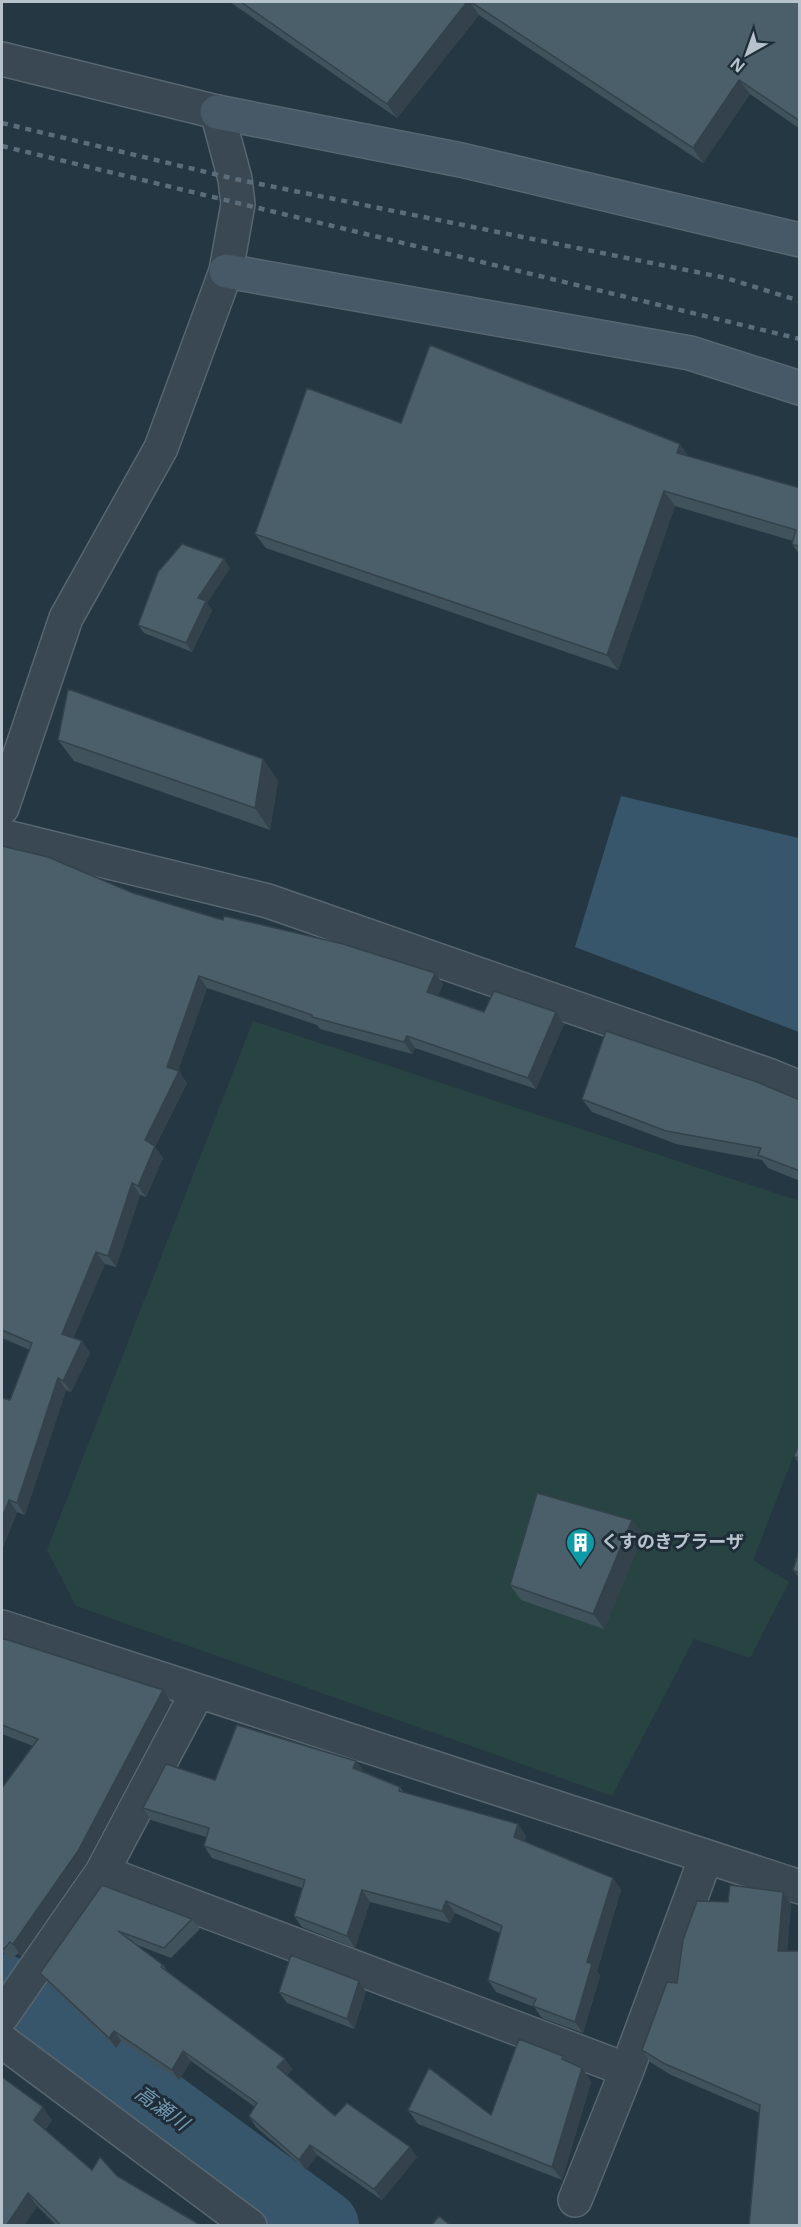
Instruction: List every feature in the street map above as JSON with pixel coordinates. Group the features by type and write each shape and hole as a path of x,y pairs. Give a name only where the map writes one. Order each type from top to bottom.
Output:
{"street":[{"path":"2,59 218,112 461,160 800,240"},
{"path":"2,808 66,618 161,448 226,271 238,204 235,179 218,112"},
{"path":"226,271 690,353 800,388"},
{"path":"2,836 268,901 800,1088"},
{"path":"2,1627 800,1887"},
{"path":"198,1691 102,1872 3,2040 250,2226"},
{"path":"574,2200 627,2070 706,1857"},
{"path":"102,1872 627,2070"}],"green space":[{"path":"253,1021 799,1201 799,1442 753,1560 789,1582 750,1658 694,1639 612,1796 76,1606 47,1550"}],"water":[{"path":"621,796 799,838 799,1032 575,947"}],"building":[{"path":"241,2 467,2 387,104"},
{"path":"471,2 800,2 800,121 739,80 693,148"},
{"path":"430,345 680,444 677,453 800,488 800,547 792,544 796,530 664,491 607,655 255,534 307,388 401,423"},
{"path":"182,544 224,559 198,598 206,601 186,643 138,625 158,572"},
{"path":"68,689 263,759 255,808 58,740"},
{"path":"2,846 48,857 133,893 223,920 224,916 343,944 435,973 427,992 484,1012 494,991 556,1012 528,1078 407,1036 404,1042 312,1017 312,1015 199,976 167,1067 179,1071 145,1140 155,1146 138,1186 132,1183 108,1256 96,1252 62,1334 82,1341 63,1381 58,1378 17,1503 9,1500 2,1518 2,1398 10,1400 32,1343 2,1330"},
{"path":"606,1031 757,1082 800,1100 800,1171 758,1155 761,1148 666,1131 582,1099"},
{"path":"800,1443 800,1459 794,1456"},
{"name":"くすのきプラーザ","path":"537,1493 632,1520 593,1614 510,1585"},
{"path":"800,1548 800,1574 793,1570"},
{"path":"2,1638 163,1690 78,1851 13,1944 10,1942 4,1949 2,1947 2,1788 38,1739 2,1725"},
{"path":"237,1725 356,1761 353,1768 400,1787 399,1791 518,1824 514,1837 613,1878 587,1962 592,1964 575,2022 533,2006 536,1999 488,1980 502,1926 446,1901 442,1911 362,1890 347,1936 294,1916 305,1880 204,1846 209,1828 143,1808 166,1764 215,1780"},
{"path":"102,1885 192,1919 164,1948 118,1931 163,1965 161,1967 285,2059 277,2067 335,2116 347,2103 410,2147 374,2189 310,2145 299,2160 249,2116 257,2103 183,2051 172,2070 114,2031 109,2038 40,1973"},
{"path":"730,1885 783,1892 778,1951 800,1951 800,2226 749,2226 760,2105 663,2063 642,2050 667,1982 677,1983 683,1940 697,1901 728,1902"},
{"path":"291,1955 359,1981 347,2019 279,1992"},
{"path":"519,2039 563,2056 562,2059 582,2068 552,2167 408,2110 429,2068 491,2115"},
{"path":"2,2077 43,2107 34,2120 92,2170 100,2157 117,2176 202,2226 62,2226 28,2193 6,2226 2,2226"},
{"path":"439,2216 451,2226 431,2226"}],"waterway":[{"name":"高瀬川","path":"2,1990 323,2226"}],"railway":[{"path":"2,123 235,179 726,278 800,301"},
{"path":"2,146 800,339"}],"place":[{"name":"くすのきプラーザ","path":"580,1568"}]}
